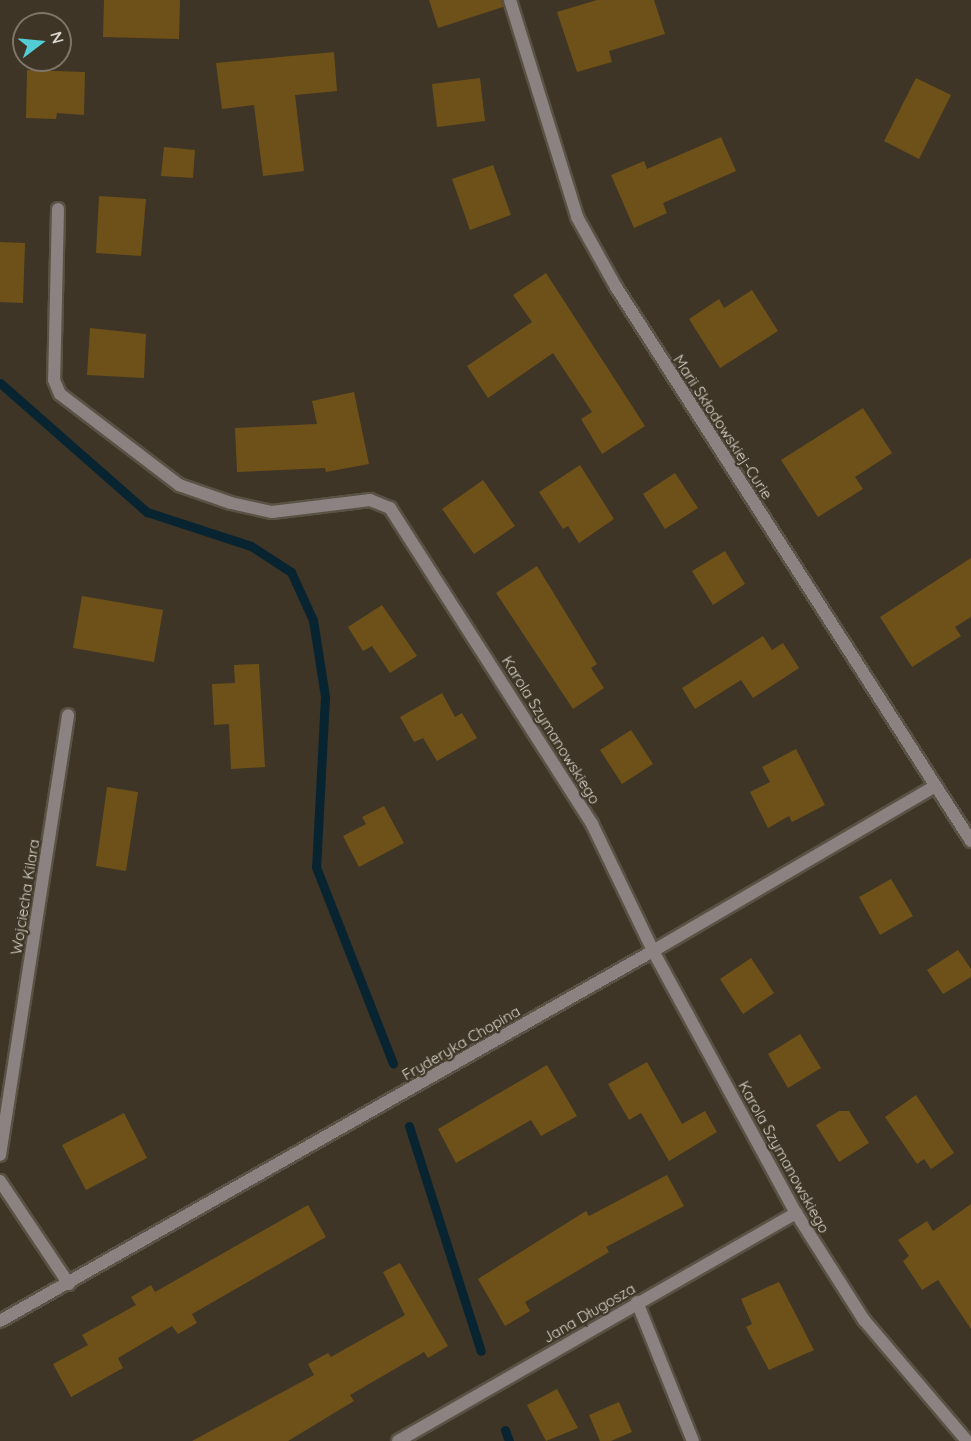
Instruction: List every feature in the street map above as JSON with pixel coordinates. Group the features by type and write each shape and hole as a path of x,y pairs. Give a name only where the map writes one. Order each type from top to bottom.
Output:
{"street":[{"name":"Marii Skłodowskiej-Curie","path":"510,0 577,217 616,287 971,841"},
{"name":"Karola Szymanowskiego","path":"58,209 54,380 60,394 179,485 231,503 272,512 370,500 390,508 592,824 653,951 796,1213 864,1320 967,1441"},
{"name":"Wojciecha Kilara","path":"0,1155 68,715"},
{"name":"Fryderyka Chopina","path":"0,1322 653,951 935,786"},
{"path":"0,1181 69,1284"},
{"name":"Jana Długosza","path":"398,1441 637,1302 796,1213"},
{"path":"637,1302 693,1441"}],"building":[{"path":"104,0 180,0 179,39 103,37"},
{"path":"429,0 502,0 503,7 438,28"},
{"path":"597,0 654,0 665,34 609,51 612,62 577,72 557,12"},
{"path":"334,52 337,91 295,95 304,171 263,176 254,105 222,109 216,63"},
{"path":"27,72 85,72 84,115 57,113 56,119 26,118"},
{"path":"480,78 485,121 437,127 432,84"},
{"path":"916,78 951,95 919,159 884,141"},
{"path":"721,137 736,171 663,203 667,213 634,228 611,175 644,161 647,169"},
{"path":"164,147 195,150 193,178 161,176"},
{"path":"493,165 511,215 470,230 452,179"},
{"path":"99,196 146,199 141,256 96,253"},
{"path":"0,242 25,243 23,303 0,302"},
{"path":"546,273 645,426 602,454 581,419 592,412 553,353 488,398 467,366 532,322 513,295"},
{"path":"752,290 778,331 720,368 689,319 719,299 724,308"},
{"path":"90,328 146,334 144,378 87,375"},
{"path":"354,392 369,464 326,472 325,468 237,472 235,428 317,424 312,401"},
{"path":"863,408 892,453 855,477 863,489 818,517 781,460"},
{"path":"580,465 614,519 579,543 568,526 563,529 539,492"},
{"path":"675,473 698,508 665,529 643,494"},
{"path":"483,480 515,526 474,554 442,509"},
{"path":"725,551 745,584 713,605 692,571"},
{"path":"971,558 971,617 955,627 961,636 912,667 880,617"},
{"path":"537,566 597,664 591,668 604,688 573,709 496,593"},
{"path":"82,596 163,610 154,662 73,648"},
{"path":"382,605 417,656 390,673 372,646 363,651 348,627"},
{"path":"763,636 772,650 783,643 799,668 753,698 741,680 695,709 682,688"},
{"path":"259,664 265,767 231,769 229,724 214,725 212,684 235,683 234,665"},
{"path":"442,693 455,717 462,713 477,738 437,761 423,738 414,742 400,717"},
{"path":"631,730 653,764 622,784 600,750"},
{"path":"796,749 825,805 792,822 789,816 768,828 750,792 770,782 762,767"},
{"path":"107,787 138,792 126,871 96,866"},
{"path":"384,806 404,843 359,867 343,836 366,824 362,817"},
{"path":"891,879 913,916 880,935 859,897"},
{"path":"958,950 971,969 971,977 943,994 927,970"},
{"path":"751,958 774,993 743,1014 720,979"},
{"path":"800,1034 821,1068 788,1088 768,1054"},
{"path":"647,1062 682,1124 705,1111 717,1132 669,1161 641,1113 629,1120 608,1084"},
{"path":"547,1065 577,1116 541,1136 531,1120 456,1163 438,1129"},
{"path":"916,1095 954,1153 931,1169 924,1159 917,1164 885,1117"},
{"path":"839,1111 849,1111 869,1143 839,1162 816,1125"},
{"path":"124,1113 147,1158 86,1190 62,1145"},
{"path":"667,1175 684,1206 606,1247 609,1252 525,1302 530,1311 505,1326 478,1279 586,1211 589,1216"},
{"path":"971,1204 971,1329 938,1280 922,1290 903,1261 909,1256 898,1240 927,1221 933,1231"},
{"path":"308,1205 326,1237 192,1314 197,1323 178,1334 172,1326 118,1358 123,1368 71,1397 53,1364 88,1345 82,1335 136,1305 131,1297 151,1285 155,1292"},
{"path":"400,1263 448,1346 428,1358 424,1352 350,1395 354,1401 288,1441 192,1441 314,1375 308,1364 328,1353 331,1357 405,1315 383,1272"},
{"path":"779,1282 814,1350 769,1370 746,1327 752,1324 741,1299"},
{"path":"557,1389 578,1428 546,1441 527,1405"},
{"path":"619,1402 632,1432 611,1441 600,1441 589,1415"}],"waterway":[{"path":"0,383 147,512 251,546 291,572 313,620 325,697 316,867 393,1063"},
{"path":"409,1126 481,1351"},
{"path":"505,1430 509,1441"}]}
